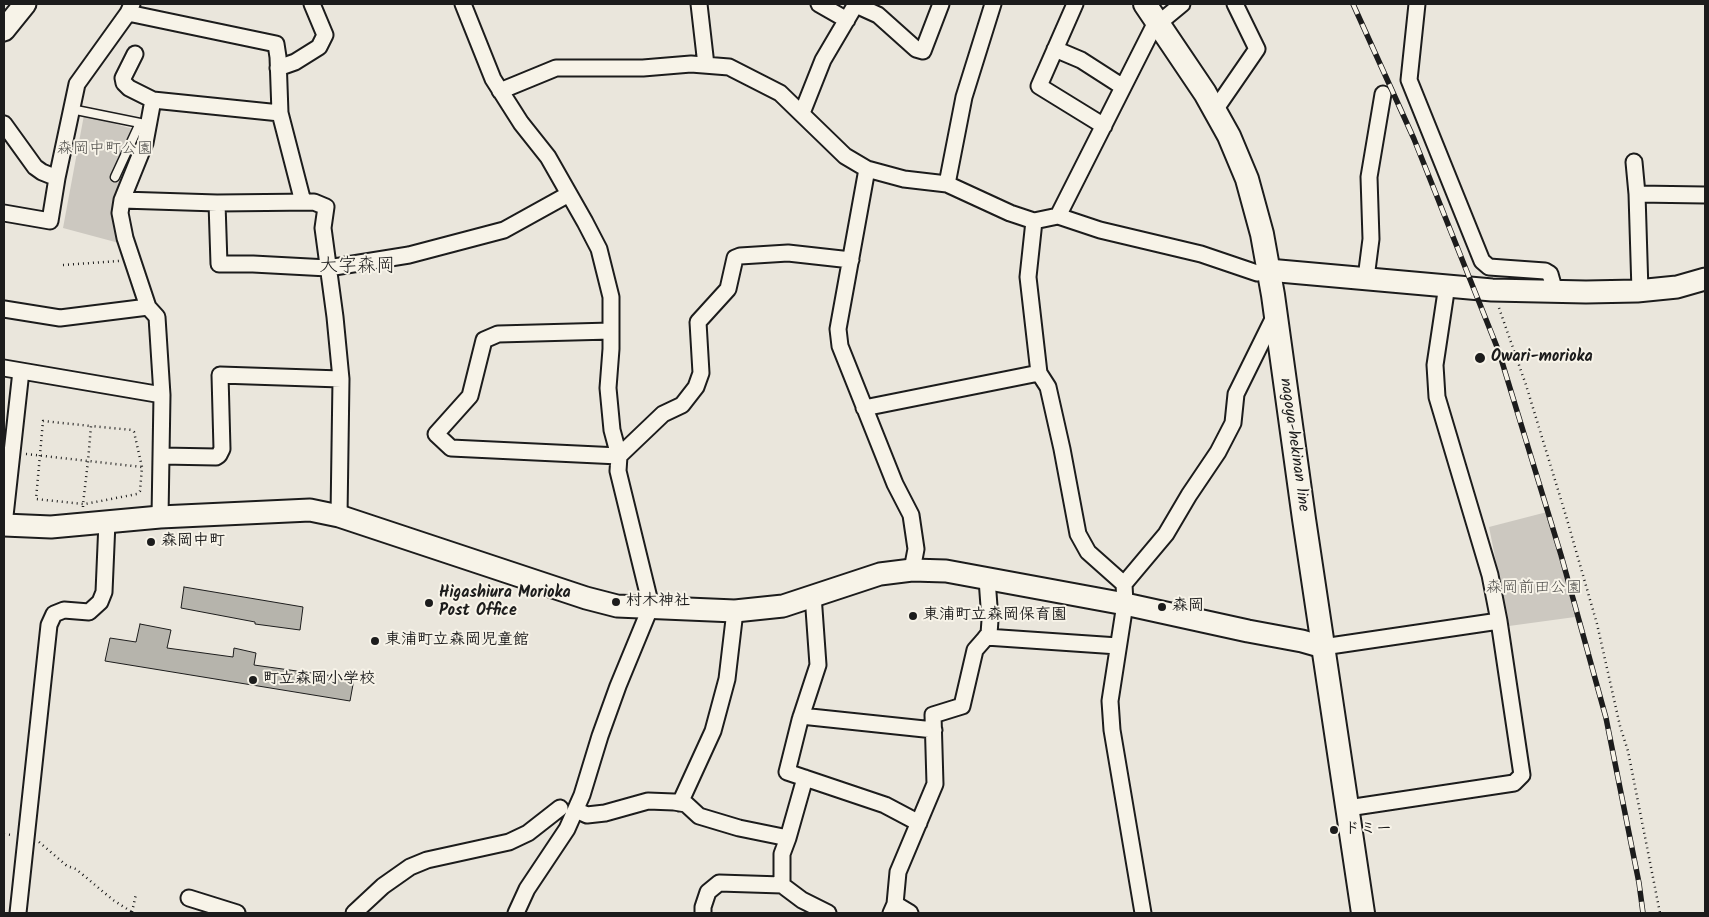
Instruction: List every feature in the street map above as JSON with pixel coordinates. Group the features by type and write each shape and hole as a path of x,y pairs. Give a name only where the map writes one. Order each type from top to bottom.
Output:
{"main road":[{"name":"nagoya-hekinan line","path":"1154,16 1206,93 1229,136 1247,179 1262,234 1363,913"}],"street":[{"path":"278,68 295,62 319,47 325,35 312,4"},
{"path":"463,4 492,79 521,123 548,157 599,249 611,297 611,349 608,388 612,430 619,456 618,472 651,606 615,694 582,794 568,829 527,889 516,913"},
{"path":"699,4 706,65"},
{"path":"819,4 846,20"},
{"path":"802,113 823,60 856,4 878,14 916,49 923,51 942,4"},
{"path":"947,184 964,97 993,4"},
{"path":"1075,4 1039,86 1104,126"},
{"path":"1058,216 1124,87 1154,16 1182,4"},
{"path":"1215,110 1257,49 1235,4"},
{"path":"1417,4 1409,80 1482,261 1489,267 1545,271 1550,274 1555,292"},
{"path":"4,30 21,5"},
{"path":"4,213 50,221 77,84 130,8 276,44 280,113 303,202"},
{"path":"1055,50 1081,60 1124,87"},
{"path":"135,54 123,78 124,83 129,88 153,100 280,113"},
{"path":"500,91 556,68 643,68 691,64 729,67 780,93 845,156 867,169 904,179 947,184 1010,213 1034,221 1058,216 1100,230 1202,254 1257,273 1268,270 1492,290 1555,292 1677,287 1705,279"},
{"path":"1366,278 1371,239 1369,177 1383,94"},
{"path":"153,100 145,143 122,200 120,213 125,238 148,307 157,317 162,395 160,517"},
{"path":"4,124 35,167 57,178"},
{"path":"1634,162 1640,290"},
{"path":"867,169 838,329 840,346 864,408 895,484 911,515 916,549 912,570"},
{"path":"217,203 219,264 328,268 409,255 504,230 569,194"},
{"path":"1637,194 1705,194"},
{"path":"122,200 217,203 314,202 326,207 323,228 340,379 339,516"},
{"path":"1034,221 1028,277 1039,373 1048,387 1078,534 1088,552 1124,594"},
{"path":"611,331 498,334 484,340 470,396 436,434 451,448 619,456 663,414 682,405 696,387 701,373 698,322 728,289 735,258 788,252 852,260"},
{"path":"1348,808 1514,783 1522,775 1499,620 1490,575 1437,397 1435,365 1447,285"},
{"path":"4,309 60,318 148,307"},
{"path":"1143,913 1112,730 1110,701 1124,594 1166,534 1189,494 1218,452 1234,423 1236,394 1275,315"},
{"path":"4,368 162,395"},
{"path":"21,371 4,525 51,527 160,517 310,510 339,516 586,598 617,606 735,611 783,606 880,574 912,570 946,571 987,579 1124,594 1248,631 1323,647 1499,620"},
{"path":"864,408 1039,373"},
{"path":"162,456 216,457 219,455 222,449 220,375 340,379"},
{"path":"18,913 49,625 54,614 64,610 89,612 100,602 104,592 107,522"},
{"path":"910,913 893,909 898,872 936,784 933,715 962,706 975,650 989,634 990,620 987,579"},
{"path":"813,595 818,665 801,716 787,772 885,805 919,823"},
{"path":"680,803 715,722 728,679 735,611"},
{"path":"986,637 1118,646"},
{"path":"801,716 934,730"},
{"path":"782,885 782,854 805,778"},
{"path":"576,810 587,815 605,813 648,801 680,803 686,804 699,816 739,828 788,838"},
{"path":"354,913 383,886 410,867 427,860 509,842 528,833 560,808"},
{"path":"703,913 708,892 720,883 782,885 802,900 828,913"},
{"path":"189,898 237,913"}],"lane":[{"path":"72,109 140,123 115,177"}],"path":[{"path":"63,265 132,259"},
{"path":"1492,290 1528,394 1597,624 1620,726 1628,751 1660,913"},
{"path":"43,421 132,430 142,467 140,491 137,494 83,504 36,499 39,455 43,421"},
{"path":"83,509 91,426"},
{"path":"12,453 142,467"},
{"path":"4,834 26,836 38,841 67,866 76,869 132,913 136,894"}],"green space":[{"name":"森岡中町公園","path":"84,115 140,131 112,209 119,243 63,228"},
{"name":"森岡前田公園","path":"1547,512 1575,617 1509,626 1489,527"}],"building":[{"path":"184,587 303,607 300,630 255,624 255,622 181,608"},
{"path":"140,624 171,630 167,648 233,657 234,648 256,653 254,665 354,679 350,701 105,661 110,638 136,642"}],"railway":[{"path":"1353,4 1414,139 1499,352 1561,555 1606,718 1639,883 1643,913"}],"place":[{"name":"Owari-morioka","path":"1480,358"},
{"name":"森岡中町","path":"151,542"},
{"name":"村木神社","path":"616,602"},
{"name":"Higashiura Morioka Post Office","path":"429,603"},
{"name":"森岡","path":"1162,607"},
{"name":"東浦町立森岡保育園","path":"913,616"},
{"name":"東浦町立森岡児童館","path":"375,641"},
{"name":"町立森岡小学校","path":"253,680"},
{"name":"ドミー","path":"1334,830"}],"district":[{"name":"大字森岡","path":"357,268"}]}
